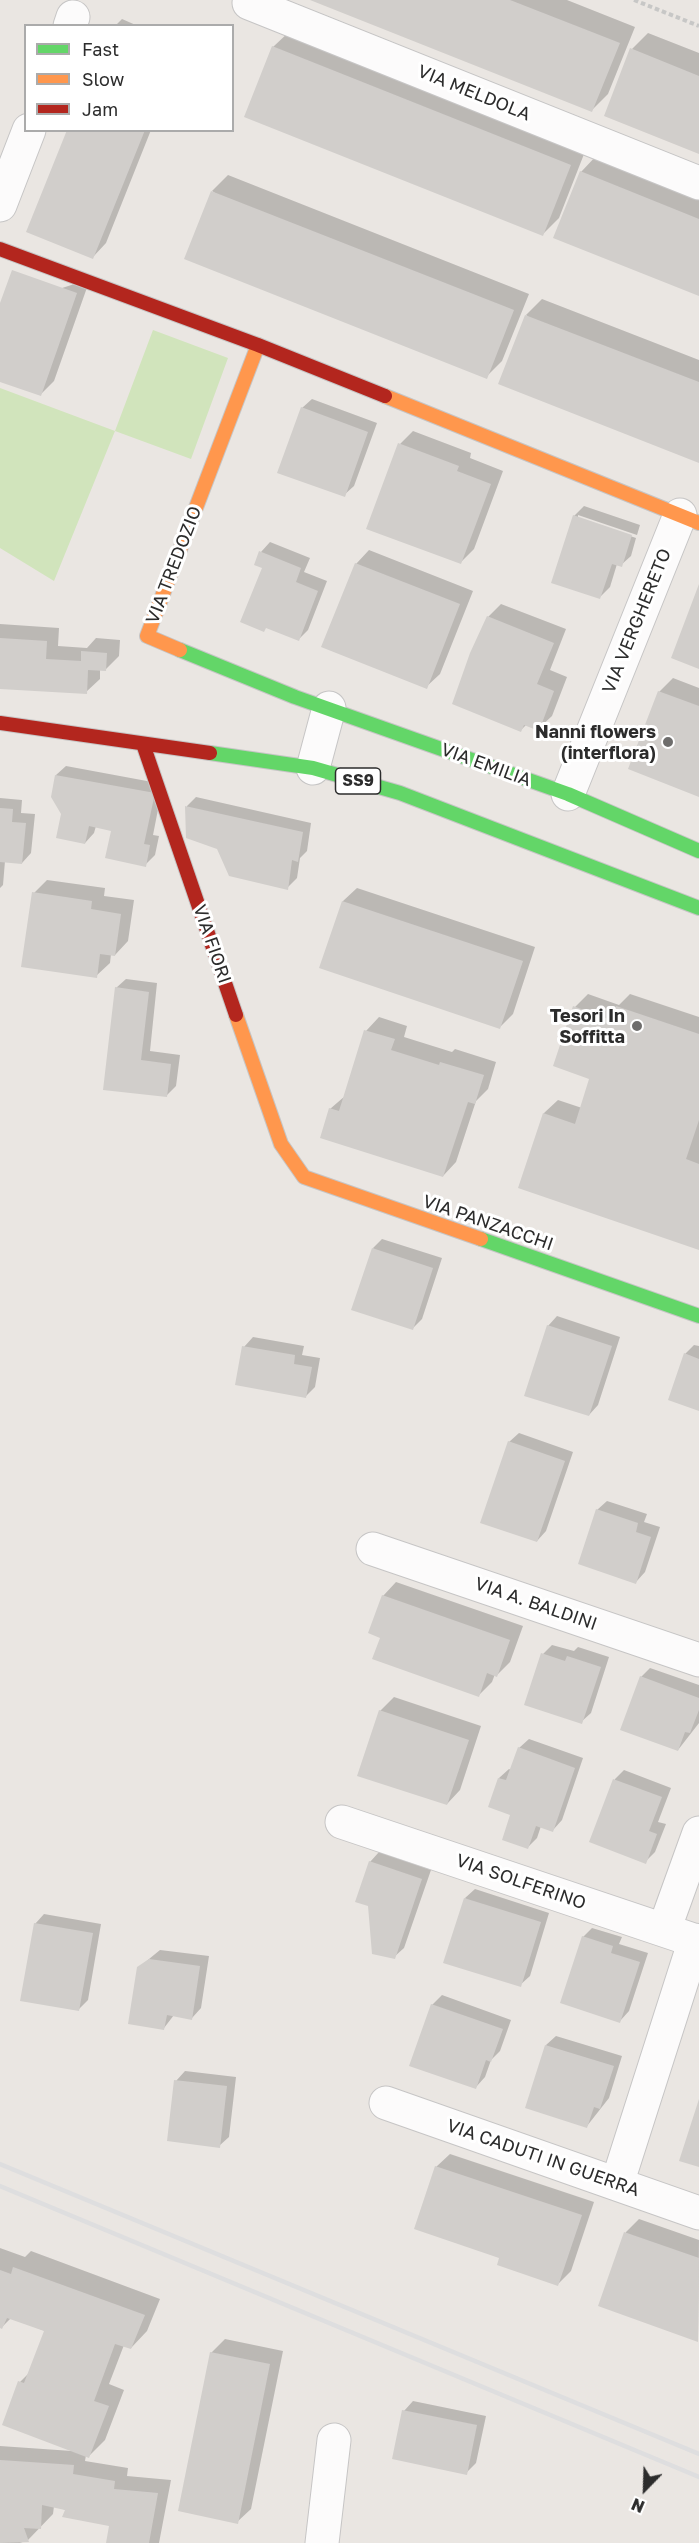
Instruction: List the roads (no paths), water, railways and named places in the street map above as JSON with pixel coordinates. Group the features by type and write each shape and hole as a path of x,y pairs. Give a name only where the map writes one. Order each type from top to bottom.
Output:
{"street":[{"name":"VIA MELDOLA","path":"249,3 699,183"},
{"path":"0,205 28,132"},
{"path":"0,249 258,345 689,519"},
{"name":"VIA TREDOZIO","path":"258,345 147,636 328,708"},
{"name":"VIA VERGHERETO","path":"568,794 689,519"},
{"path":"313,768 328,708"},
{"name":"VIA EMILIA","path":"328,708 568,794 699,851"},
{"name":"SS9","path":"0,723 313,768 400,793 699,908"},
{"name":"VIA FIORI","path":"143,744 281,1144"},
{"name":"VIA PANZACCHI","path":"281,1144 304,1177 699,1316"},
{"name":"VIA A. BALDINI","path":"373,1549 699,1660"},
{"name":"VIA SOLFERINO","path":"342,1822 697,1941"},
{"path":"664,1930 699,1833"},
{"path":"617,2184 697,1941"},
{"name":"VIA CADUTI IN GUERRA","path":"386,2103 699,2213"},
{"path":"322,2543 334,2440"}],"railway":[{"path":"0,2164 699,2454"},
{"path":"0,2186 699,2477"}],"place":[{"name":"Nanni flowers (interflora)","path":"668,742"},
{"name":"Tesori In Soffitta","path":"637,1026"}]}
